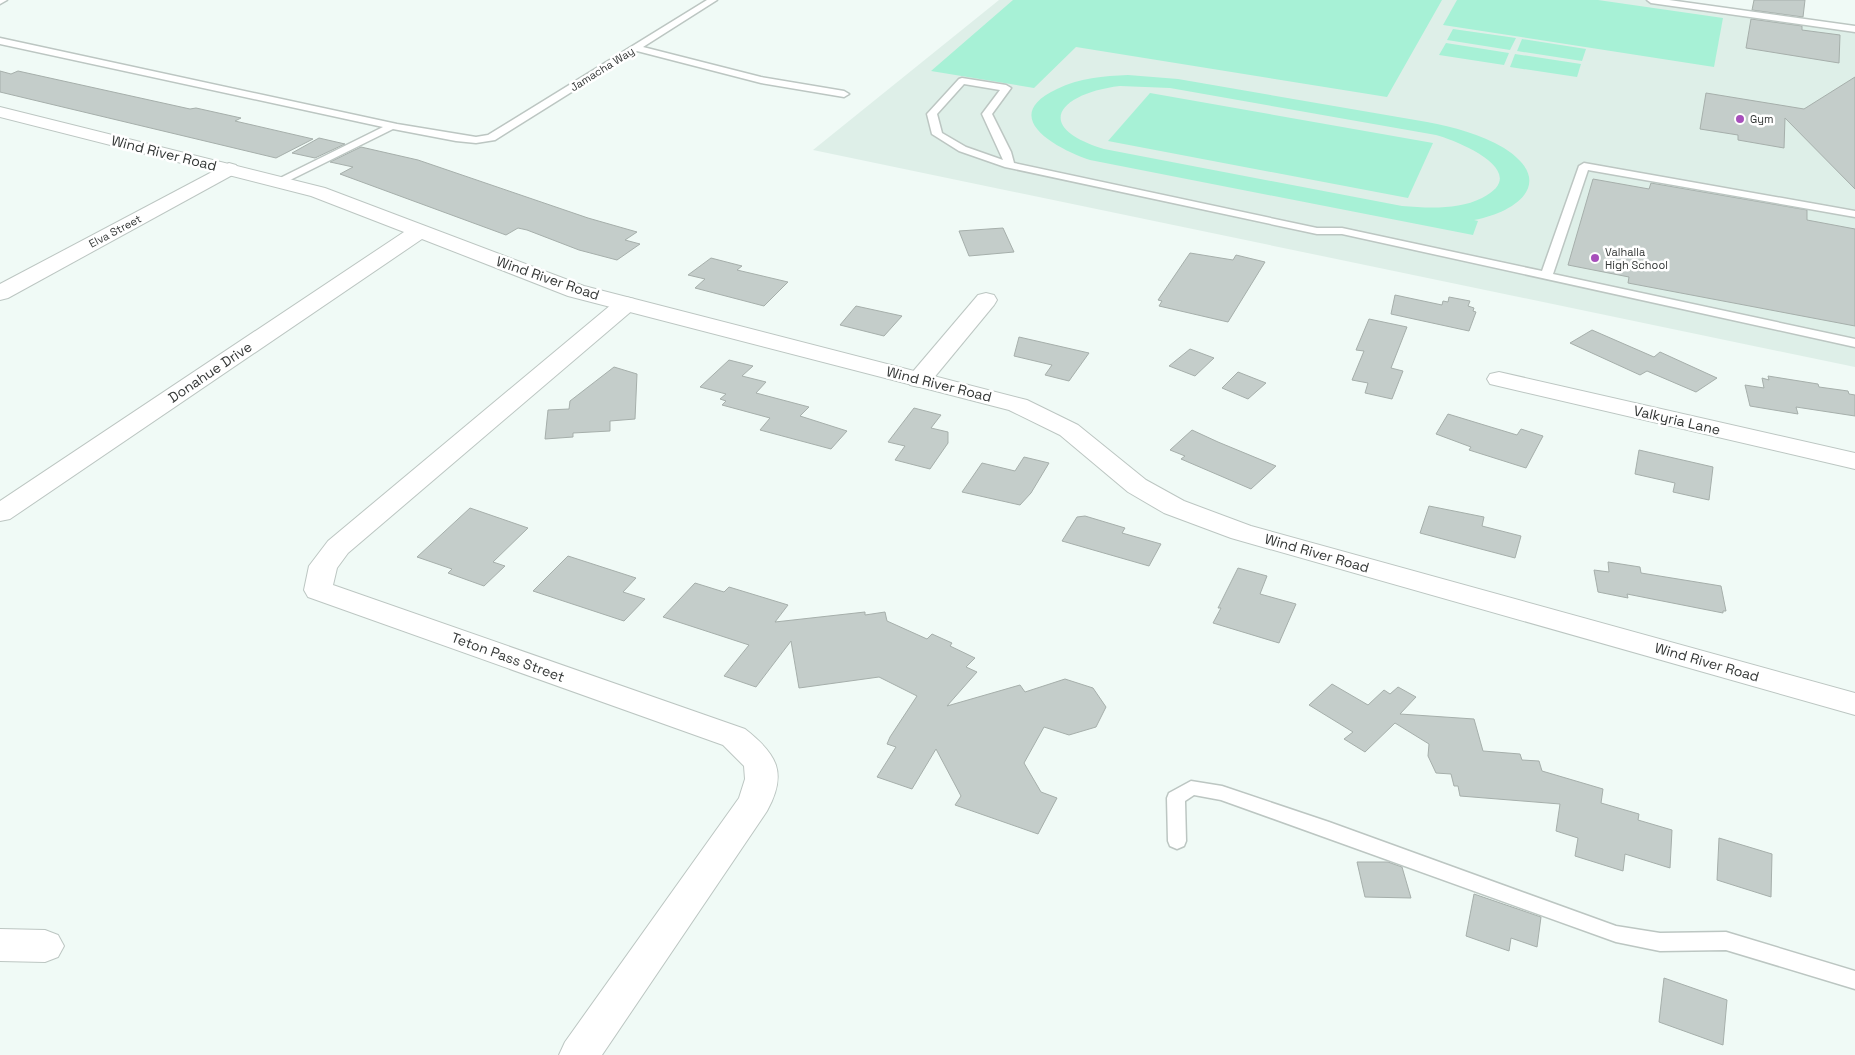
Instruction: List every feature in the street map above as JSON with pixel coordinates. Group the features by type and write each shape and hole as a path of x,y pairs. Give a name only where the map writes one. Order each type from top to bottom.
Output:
{"street":[{"name":"Wind River Road","path":"0,112 318,192 576,291 1018,405 1070,430 1137,486 1174,507 1240,532 1855,704"},
{"name":"Elva Street","path":"0,293 229,169"},
{"name":"Donahue Drive","path":"0,513 420,231"},
{"path":"0,271 26,279"},
{"path":"919,380 986,300"},
{"name":"Teton Pass Street","path":"579,1055 755,802 764,775 760,759 734,738 318,590 323,566 338,547 626,304"},
{"name":"Valkyria Lane","path":"1499,379 1855,461"},
{"path":"0,944 45,946"}],"lane":[{"name":"Jamacha Way","path":"392,126 456,138 476,140 491,138 713,0"},
{"path":"1652,0 1855,29"},
{"path":"0,41 392,126"},
{"path":"635,48 761,80 844,94"},
{"path":"1009,165 1006,152 987,114 1006,88 962,81 932,114 937,134 956,147 1009,165 1317,231 1342,231 1855,343"},
{"path":"280,182 392,126"},
{"path":"1546,276 1584,166 1855,214"},
{"path":"1177,841 1176,798 1191,788 1222,794 1322,827 1616,934 1660,942 1726,941 1855,980"}],"shaded area":[{"name":"Valhalla High School","path":"999,0 1664,0 1855,27 1855,367 813,150"}],"green space":[{"path":"1013,0 1442,0 1387,97 1076,47 1034,88 931,71"},
{"path":"1457,0 1598,0 1723,18 1714,67 1443,25"},
{"path":"1453,29 1516,38 1510,50 1447,40"},
{"path":"1522,39 1586,49 1582,61 1517,51"},
{"path":"1446,43 1509,53 1504,65 1439,55"},
{"path":"1515,54 1581,64 1577,77 1510,67"},
{"path":"1128,75 1178,79 1427,122 1457,129 1486,139 1504,148 1520,161 1528,172 1529,184 1525,194 1516,203 1490,216 1474,220 1478,221 1473,235 1090,160 1049,140 1032,121 1032,110 1040,100 1065,85 1101,77","holes":["1120,86 1170,88 1436,135 1460,144 1487,159 1496,168 1500,178 1496,188 1482,198 1463,205 1443,207 1402,206 1104,149 1081,140 1067,130 1061,121 1062,111 1069,103 1099,90"]},
{"path":"1150,93 1433,143 1408,198 1108,141"}],"building":[{"path":"1754,0 1805,0 1803,17 1752,10"},
{"path":"1751,19 1802,26 1802,30 1840,35 1839,63 1746,48"},
{"path":"0,71 11,74 18,71 190,109 196,108 241,118 235,121 313,139 276,158 0,92"},
{"path":"1855,77 1855,189 1785,118 1784,148 1738,140 1738,135 1700,129 1706,93 1804,109"},
{"path":"319,138 345,144 315,158 292,153"},
{"path":"361,147 418,160 588,218 637,232 625,240 640,244 617,260 579,250 527,230 518,228 506,235 340,174 353,167 330,162"},
{"path":"1593,179 1649,189 1651,183 1807,210 1807,220 1855,229 1855,326 1628,283 1629,277 1568,265"},
{"path":"1003,228 1014,252 969,256 959,231"},
{"path":"1190,253 1233,260 1236,255 1265,262 1228,322 1159,306 1162,301 1158,300"},
{"path":"711,258 742,266 737,270 788,282 764,306 695,288 705,279 688,275"},
{"path":"1395,295 1442,305 1443,301 1448,302 1449,297 1470,301 1468,306 1474,308 1473,311 1476,312 1469,331 1391,314"},
{"path":"856,306 902,316 884,336 840,325"},
{"path":"1369,319 1407,327 1391,368 1403,371 1392,399 1365,393 1368,383 1352,380 1364,351 1356,350"},
{"path":"1592,330 1654,357 1660,352 1717,378 1696,392 1647,371 1640,375 1570,343"},
{"path":"1019,337 1089,353 1069,381 1045,375 1052,365 1014,356"},
{"path":"1190,349 1214,358 1195,376 1169,366"},
{"path":"729,360 753,366 742,376 766,382 756,393 809,407 800,416 847,431 831,449 760,430 770,418 722,405 726,401 720,399 726,394 700,387"},
{"path":"614,367 637,374 635,419 610,421 610,431 573,433 573,437 545,439 548,410 569,409 570,401"},
{"path":"1238,372 1266,383 1248,399 1222,388"},
{"path":"1768,376 1848,391 1849,394 1855,395 1855,416 1796,407 1798,414 1750,406 1745,385 1764,388 1762,378 1769,380"},
{"path":"914,408 941,415 931,428 948,432 948,443 930,469 895,460 905,446 888,442"},
{"path":"1448,414 1517,435 1521,429 1543,436 1526,468 1469,450 1471,447 1436,434"},
{"path":"1192,430 1276,466 1251,489 1181,459 1185,456 1170,450"},
{"path":"1639,450 1713,467 1709,500 1673,492 1675,483 1635,474"},
{"path":"1024,457 1049,463 1031,493 1020,505 962,492 982,463 1015,471"},
{"path":"1429,506 1484,517 1482,526 1521,536 1515,558 1420,533"},
{"path":"470,508 528,528 493,562 505,566 484,586 448,573 452,569 417,557"},
{"path":"1085,516 1125,528 1122,533 1161,544 1149,566 1062,541 1077,517"},
{"path":"568,556 636,578 623,592 645,599 624,621 533,591"},
{"path":"1608,562 1640,567 1641,573 1721,586 1726,611 1723,611 1723,613 1627,594 1628,598 1598,592 1594,570 1609,572"},
{"path":"1238,568 1267,576 1260,594 1296,604 1279,643 1213,623 1221,608 1218,608"},
{"path":"695,583 724,592 729,587 788,605 775,622 865,612 865,615 885,612 887,621 927,639 932,634 952,643 950,646 975,658 966,667 977,672 947,706 1020,685 1025,692 1065,679 1093,688 1106,707 1096,727 1069,735 1044,727 1024,763 1041,792 1057,798 1038,834 955,805 961,796 936,749 912,789 877,777 896,747 887,744 890,737 917,696 879,677 799,688 791,641 756,687 724,676 749,645 663,617"},
{"path":"1332,684 1368,705 1384,690 1390,694 1398,687 1416,697 1400,714 1474,719 1483,751 1520,754 1522,760 1539,761 1542,771 1603,789 1601,803 1639,814 1638,820 1672,830 1670,868 1625,854 1623,871 1575,856 1578,838 1556,831 1560,804 1460,796 1458,786 1454,786 1451,774 1436,773 1428,756 1429,744 1395,723 1365,752 1344,739 1353,732 1309,705"},
{"path":"1719,838 1772,854 1771,897 1717,880"},
{"path":"1357,862 1388,862 1402,867 1411,898 1365,897"},
{"path":"1474,894 1541,917 1537,947 1511,938 1509,951 1466,936"},
{"path":"1664,978 1727,1000 1723,1045 1659,1022"}],"place":[{"name":"Gym","path":"1740,119"},
{"name":"Valhalla High School","path":"1595,258"}]}
